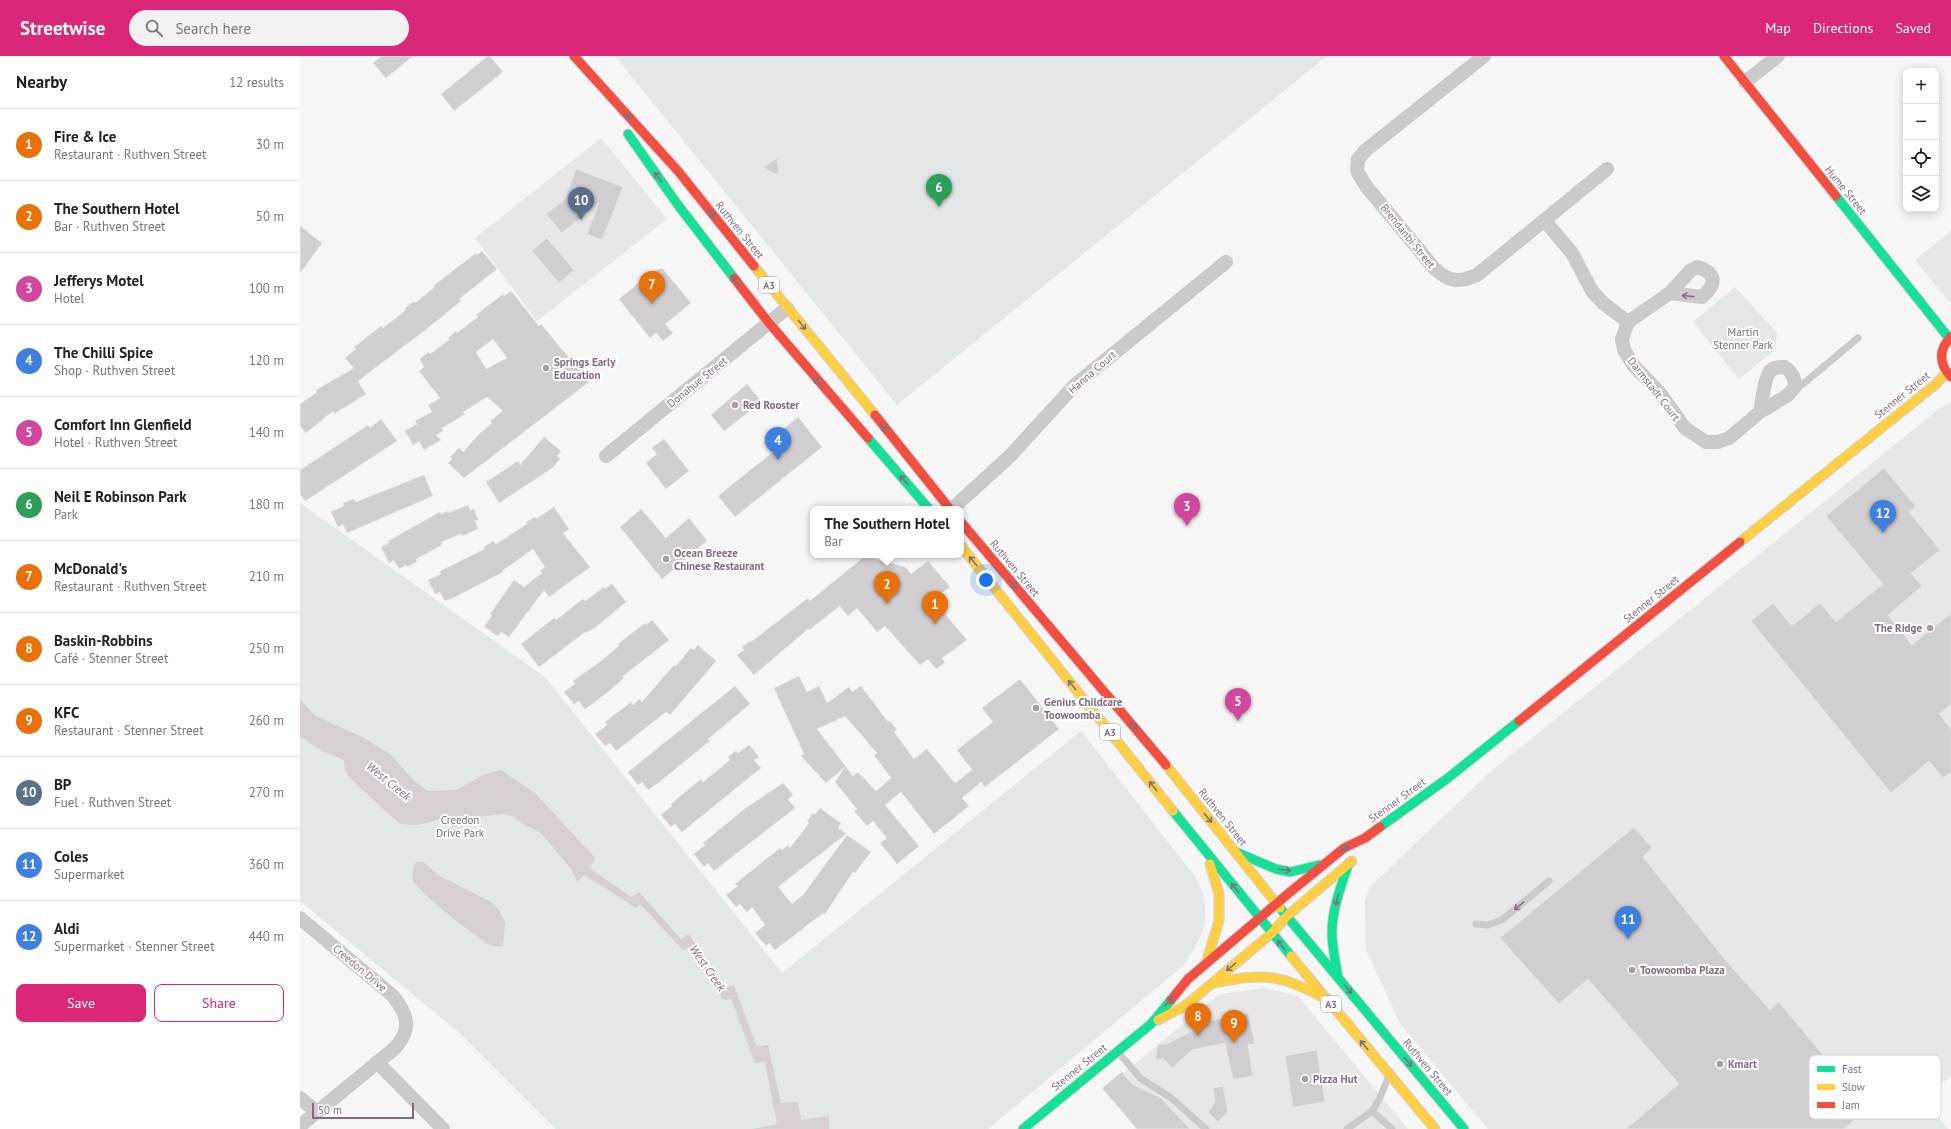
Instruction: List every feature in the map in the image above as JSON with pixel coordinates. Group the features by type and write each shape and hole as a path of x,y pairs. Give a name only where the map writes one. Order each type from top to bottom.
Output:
{"main road":[{"name":"Ruthven Street","path":"574,56 678,171 787,308 949,506"},
{"name":"Hume Street","path":"1724,56 1950,338"},
{"name":"Ruthven Street","path":"582,65 678,205 769,323 926,506"},
{"path":"1949,375 1943,367 1941,355 1942,349 1950,338"},
{"name":"Stenner Street","path":"1023,1129 1151,1024 1188,979 1344,848 1365,838 1448,778 1949,375"},
{"name":"Ruthven Street","path":"964,526 1128,719 1287,916 1464,1129"},
{"name":"A3","path":"964,550 1259,918 1435,1129"},
{"name":"Stenner Street","path":"1151,1024 1185,1006 1272,933 1287,916 1356,858 1365,838"},
{"path":"1236,852 1276,869 1290,872 1325,864"},
{"path":"1206,963 1219,921 1219,894 1207,854"},
{"path":"1338,977 1332,935 1332,923 1336,900 1349,863"},
{"path":"1211,984 1248,977 1263,976 1290,981 1328,1000"}],"street":[{"name":"Brendanbi Street","path":"1484,56 1366,150 1358,159 1357,171 1366,186 1434,268 1443,276 1453,280 1465,280 1477,275 1607,169"},
{"path":"1746,82 1778,56"},
{"path":"1545,220 1572,254 1592,291 1603,303 1628,322 1670,293"},
{"name":"Hanna Court","path":"954,506 1010,456 1074,385 1226,262"},
{"name":"Donahue Street","path":"606,456 787,308"},
{"name":"Darmstadt Court","path":"1628,322 1622,339 1624,350 1634,366 1660,393 1685,428 1706,442 1718,442 1729,438 1760,412 1782,399 1795,387"},
{"path":"1760,412 1767,376 1770,370 1776,367 1785,367 1791,372 1795,379 1795,387"},
{"name":"Creedon Drive","path":"300,918 393,996 404,1010 407,1026 402,1041 377,1062"},
{"path":"300,1126 377,1062 443,1129"},
{"path":"300,1098 317,1112"}],"lane":[{"name":"Darmstadt Court","path":"1795,387 1802,384 1858,338"},
{"path":"1476,924 1488,925 1502,920 1549,880"},
{"path":"1118,1052 1141,1079 1170,1097 1206,1129"},
{"path":"1347,1129 1372,1111 1379,1100 1389,1075"},
{"path":"1372,1111 1392,1129"}],"shaded area":[{"path":"601,138 667,219 537,321 475,238"},
{"path":"1951,231 1951,304 1915,260"},
{"name":"Toowoomba Plaza","path":"1951,402 1951,1076 1941,1084 1941,1055 1809,1055 1809,1119 1899,1119 1887,1129 1488,1129 1401,1025 1366,950 1365,900 1369,888 1490,772 1940,408"},
{"path":"1264,988 1298,996 1408,1129 1136,1129 1104,1089 1220,994"}],"green space":[{"path":"615,56 1327,56 897,405"},
{"name":"Martin Stenner Park","path":"1735,287 1777,333 1775,350 1739,379 1693,322"},
{"name":"Creedon Drive Park","path":"300,503 545,677 782,973 1081,731 1197,879 1205,904 1202,933 1184,965 988,1129 556,1129 463,1036 300,901"},
{"path":"1899,1119 1940,1119 1948,1129 1887,1129"}],"water":[{"name":"West Creek","path":"300,699 314,715 364,738 391,755 415,782 428,791 457,790 483,775 501,770 536,794 595,858 590,868 631,897 639,892 681,939 689,934 723,988 734,985 757,1047 768,1045 781,1103 798,1102 801,1120 829,1116 829,1129 753,1129 777,1124 765,1062 755,1063 731,999 723,1000 689,947 683,950 640,904 636,908 584,875 577,882 572,870 540,832 526,826 514,817 503,814 469,818 464,826 453,827 441,819 418,825 400,824 353,781 345,771 344,760 322,751 300,736"},
{"path":"416,862 423,862 440,876 491,902 499,910 505,922 503,946 494,946 486,943 425,894 412,878"}],"building":[{"path":"382,56 413,56 386,78 373,63"},
{"path":"488,56 490,56 503,72 454,111 441,94"},
{"path":"777,158 779,175 763,168"},
{"path":"576,169 623,187 602,240 587,234 599,203 562,233 546,214 565,199"},
{"path":"300,226 322,243 300,273"},
{"path":"547,238 574,270 559,283 532,251"},
{"path":"482,251 497,269 459,299 461,301 433,324 358,381 366,394 334,414 333,411 306,433 300,426 300,404 317,392 316,390 354,368 345,358 356,349 354,347 381,326 383,328 406,310 405,308 413,302 415,303 435,287 433,286 476,253 477,255"},
{"path":"662,268 691,303 665,324 673,333 663,341 656,333 650,338 619,299 652,272"},
{"path":"511,291 539,326 541,324 589,382 464,478 448,463 452,459 450,457 459,448 463,452 479,434 492,423 490,421 503,411 487,397 463,412 465,414 442,428 443,431 436,435 441,440 424,450 419,441 413,445 405,431 417,424 415,421 432,412 428,405 440,398 419,371 424,367 420,359 428,352 430,354 449,340 448,338 456,331 457,333 478,317 476,315 503,294 504,296","holes":["493,339 507,358 486,369 476,352"]},
{"path":"747,384 762,402 724,431 711,415"},
{"path":"798,417 822,447 735,517 718,496 779,447 772,438"},
{"path":"381,419 397,441 305,501 300,494 300,470 368,425 370,428"},
{"path":"544,437 561,451 557,456 560,459 551,469 499,503 486,482 518,461 520,465"},
{"path":"664,439 689,471 666,489 646,463 657,454 652,448"},
{"path":"1884,468 1916,507 1909,512 1940,550 1911,573 1922,586 1888,615 1912,645 1951,613 1951,704 1939,714 1951,729 1951,772 1943,778 1929,761 1891,793 1751,621 1773,603 1792,626 1820,603 1836,622 1883,584 1826,516"},
{"path":"424,475 433,496 347,533 343,524 338,527 331,512 344,506 343,503 353,499 356,502"},
{"path":"468,505 470,510 474,509 478,520 475,521 478,529 462,536 461,534 441,542 442,545 416,559 417,562 407,567 406,565 399,569 394,560 389,563 381,547 389,543 388,541 440,512 441,514 448,511 449,513"},
{"path":"554,507 569,529 563,533 590,567 549,597 544,590 509,637 501,632 498,636 484,627 492,615 490,614 514,580 524,587 542,573 540,571 545,567 533,549 502,571 503,572 457,596 445,601 440,592 435,594 428,580 441,574 440,571 485,549 484,547 493,541 496,544 527,524 526,522 535,517 536,519"},
{"path":"641,509 666,538 689,518 707,541 662,579 620,527"},
{"path":"863,558 872,558 905,567 911,574 928,561 950,587 933,600 967,640 942,658 945,663 936,669 928,659 920,665 885,626 877,632 857,608 848,616 840,606 809,630 808,629 754,675 737,655 744,650 742,647 750,641 751,642 808,598 810,601"},
{"path":"612,584 626,602 596,627 586,633 585,632 539,667 521,644 554,618 556,620 583,599 585,601 604,587 605,589"},
{"path":"652,620 669,640 623,676 624,678 615,686 585,709 579,701 574,704 564,692 575,684 573,681 601,661 619,646 618,644 645,623 646,625"},
{"path":"698,645 716,661 670,715 666,712 616,751 610,743 605,746 595,734 607,725 605,722 631,702 633,705 639,699 642,702 674,665 676,666 691,648 694,650"},
{"path":"799,676 807,692 819,686 827,703 849,687 852,692 861,686 888,722 890,721 897,730 894,732 914,759 927,749 955,783 972,770 957,750 993,722 982,708 1020,679 1059,729 985,787 981,782 962,798 969,806 934,834 901,792 885,805 919,846 897,864 880,843 887,838 873,821 867,826 854,811 857,809 835,782 845,767 826,783 801,756 804,754 774,688","holes":["845,716 877,753 874,755 891,778 876,791 858,772 853,776 817,729"]},
{"path":"735,686 750,704 708,739 710,741 658,783 648,790 642,782 638,785 628,772"},
{"path":"749,745 759,757 754,760 761,768 682,832 675,824 671,827 661,815 672,806 671,804 701,779 703,782 730,760 728,757 736,751 738,753"},
{"path":"783,783 793,795 788,799 795,808 714,871 708,863 704,867 694,854 705,845 703,843 747,807"},
{"path":"820,808 841,823 838,828 846,834 778,887 792,904 803,895 847,835 871,852 855,873 853,872 825,914 823,913 775,950 769,943 766,946 755,933 765,925 752,907 747,912 740,904 736,907 726,895 738,886 735,884 780,848 782,850 788,845 790,848 809,823 807,821 813,813 815,815"},
{"name":"Toowoomba Plaza","path":"1634,827 1652,848 1643,857 1727,962 1770,1010 1779,1002 1823,1055 1809,1055 1809,1119 1856,1119 1844,1129 1626,1129 1679,1084 1588,979 1559,1004 1500,938"},
{"path":"1195,1013 1208,1021 1248,1013 1255,1044 1248,1045 1253,1076 1233,1080 1225,1043 1192,1050 1172,1068 1164,1059 1155,1059 1158,1044 1167,1044 1192,1031 1189,1020"},
{"name":"Pizza Hut","path":"1317,1050 1325,1102 1293,1107 1285,1056"},
{"path":"1122,1072 1132,1084 1161,1098 1190,1129 1137,1129 1102,1088"},
{"path":"1223,1086 1228,1112 1218,1122 1208,1112 1215,1102 1213,1088"}],"traffic: fast":[{"path":"628,134 678,205 734,278"},
{"path":"1836,196 1949,338"},
{"path":"868,438 926,506"},
{"path":"1380,827 1448,778 1519,721"},
{"path":"1173,811 1291,956"},
{"path":"1236,852 1276,869 1290,872 1319,865"},
{"path":"1338,977 1333,944 1332,924 1338,898 1349,863"},
{"path":"1280,908 1464,1129"},
{"path":"1023,1129 1151,1024 1171,1000"}],"traffic: slow":[{"path":"754,266 875,415"},
{"path":"1740,542 1936,384 1946,373"},
{"path":"964,550 1173,811"},
{"path":"1166,765 1280,908"},
{"path":"1158,1020 1185,1006 1272,933 1287,916 1352,861"},
{"path":"1206,963 1219,921 1219,894 1210,864"},
{"path":"1291,956 1435,1129"},
{"path":"1214,983 1248,978 1273,978 1298,985 1328,1000"}],"traffic: jam":[{"path":"574,56 678,171 754,266"},
{"path":"1724,56 1836,196"},
{"path":"734,278 769,323 868,438"},
{"path":"1951,337 1942,352 1942,362 1951,377"},
{"path":"875,415 948,506"},
{"path":"964,526 1166,765"},
{"path":"1519,721 1740,542"},
{"path":"1171,1000 1188,979 1289,893 1344,848 1365,838 1380,827"}],"place":[{"name":"Neil E Robinson Park","path":"939,207"},
{"name":"BP","path":"581,220"},
{"name":"McDonald's","path":"652,304"},
{"name":"Springs Early Education","path":"546,368"},
{"name":"Red Rooster","path":"735,405"},
{"name":"The Chilli Spice","path":"778,460"},
{"name":"Jefferys Motel","path":"1187,526"},
{"name":"Aldi","path":"1883,533"},
{"name":"Ocean Breeze Chinese Restaurant","path":"666,559"},
{"name":"The Southern Hotel","path":"887,604"},
{"name":"Fire & Ice","path":"935,624"},
{"name":"The Ridge","path":"1930,628"},
{"name":"Genius Childcare Toowoomba","path":"1036,708"},
{"name":"Comfort Inn Glenfield","path":"1238,721"},
{"name":"Coles","path":"1628,939"},
{"name":"Toowoomba Plaza","path":"1632,970"},
{"name":"Baskin-Robbins","path":"1198,1036"},
{"name":"KFC","path":"1234,1043"},
{"name":"Kmart","path":"1720,1064"},
{"name":"Pizza Hut","path":"1305,1079"}]}
